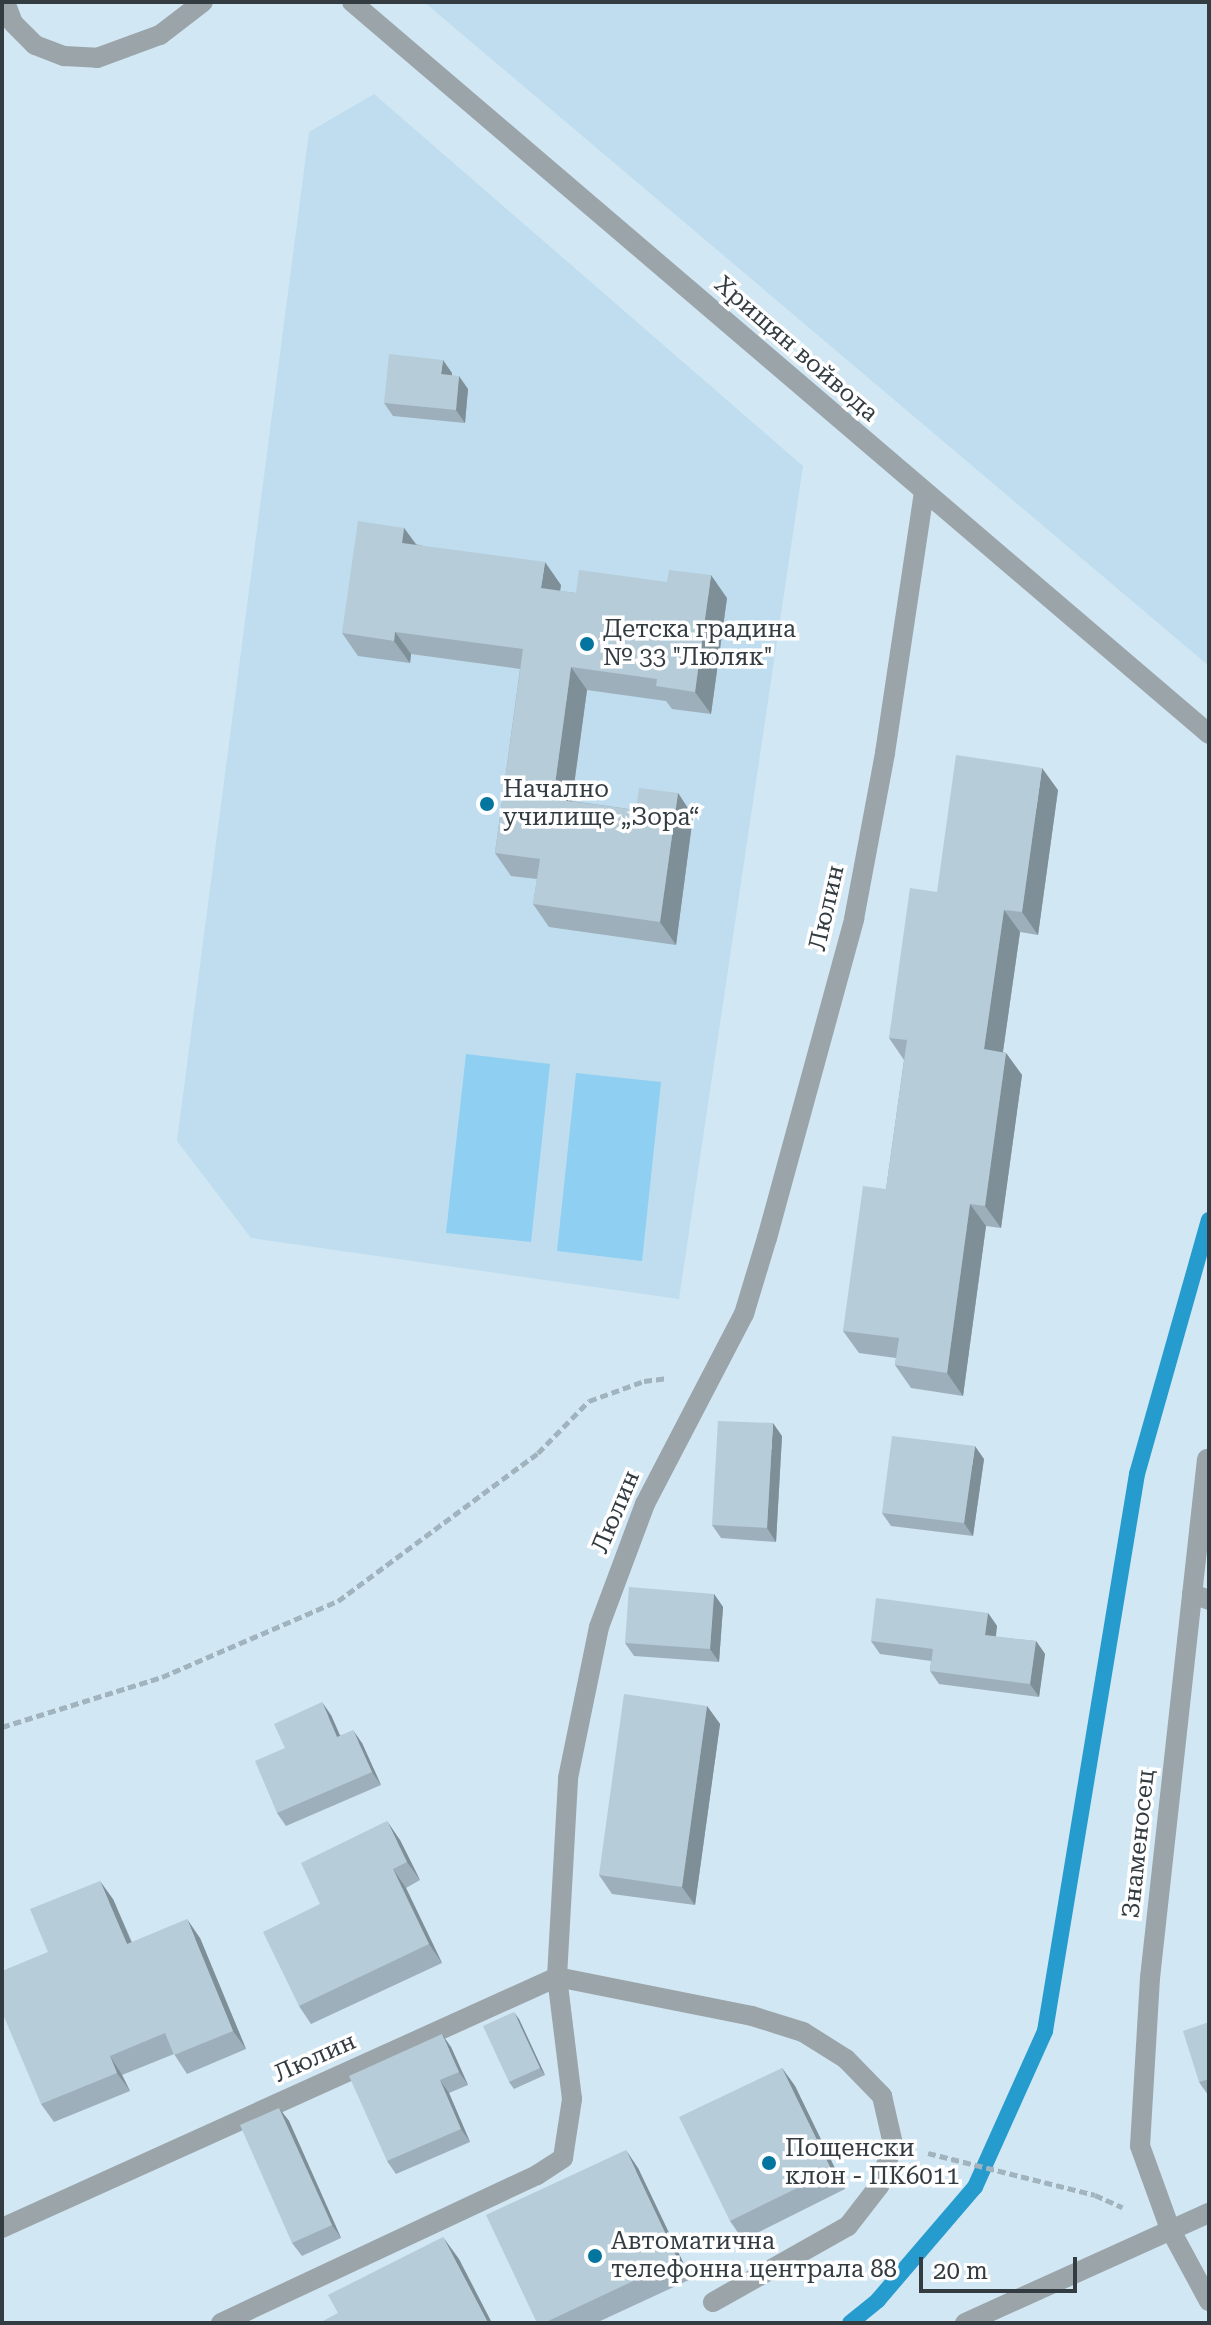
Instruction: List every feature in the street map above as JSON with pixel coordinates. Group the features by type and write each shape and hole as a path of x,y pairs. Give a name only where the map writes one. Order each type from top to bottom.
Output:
{"street":[{"path":"5,2 13,23 35,45 64,56 97,58 160,35 203,2"},
{"name":"Хрищян войвода","path":"352,2 1209,734"},
{"name":"Люлин","path":"2,2228 557,1977 568,1778 599,1627 645,1504 716,1373 744,1314 854,919 885,753 924,493"},
{"name":"Знаменосец","path":"1207,1459 1201,1597 1142,2067 1140,2146 1170,2229 1209,2301"},
{"path":"221,2323 537,2175 563,2158 572,2099 557,1977 752,2016 803,2032 846,2059 882,2096 893,2144 879,2186 848,2226 713,2302"},
{"path":"965,2323 1209,2213"}],"path":[{"path":"2,1727 162,1677 338,1601 538,1453 589,1401 644,1381 716,1373"},
{"path":"933,2154 1095,2195"}],"shaded area":[{"path":"424,2 1209,2 1209,666"},
{"name":"Начално училище „Зора“","path":"374,94 803,466 679,1299 251,1238 177,1141 309,132"},
{"path":"466,1054 550,1064 531,1242 446,1233"},
{"path":"576,1073 661,1082 642,1261 557,1251"}],"building":[{"path":"389,354 443,360 441,374 459,376 456,410 384,403"},
{"path":"358,521 404,528 402,543 545,562 541,588 576,593 579,570 667,582 669,570 711,575 695,692 656,686 657,679 571,667 553,799 636,810 639,788 678,793 660,922 533,904 540,859 495,853 523,649 395,632 394,641 342,633"},
{"path":"956,755 1042,768 1022,912 1004,910 984,1049 1006,1053 985,1206 970,1204 947,1373 895,1365 899,1338 843,1331 863,1186 886,1189 907,1040 889,1038 910,888 937,892"},
{"path":"718,1421 773,1423 767,1528 712,1525"},
{"path":"892,1436 975,1446 964,1523 882,1513"},
{"path":"629,1587 714,1594 710,1649 625,1643"},
{"path":"876,1598 988,1613 985,1635 1036,1641 1030,1684 930,1671 933,1649 871,1641"},
{"path":"624,1694 707,1706 682,1887 599,1875"},
{"path":"322,1702 337,1737 353,1730 372,1772 277,1813 255,1761 285,1748 274,1724"},
{"path":"387,1821 407,1862 393,1869 429,1944 299,2006 263,1932 320,1904 301,1863"},
{"path":"100,1881 127,1944 187,1919 233,2031 174,2055 165,2033 110,2056 117,2073 41,2104 2,2012 2,1971 48,1952 30,1909"},
{"path":"514,2012 540,2068 509,2082 483,2026"},
{"path":"1209,2022 1209,2079 1199,2082 1183,2031"},
{"path":"442,2034 459,2072 440,2080 461,2129 387,2161 349,2076"},
{"name":"Пощенски клон - ПК6011","path":"782,2068 832,2171 730,2221 679,2117"},
{"path":"279,2108 332,2225 292,2243 240,2125"},
{"name":"Автоматична телефонна централа 88","path":"626,2150 678,2260 544,2323 537,2323 486,2215"},
{"path":"443,2237 488,2323 319,2323 338,2313 328,2295"}],"waterway":[{"path":"850,2323 878,2300 975,2187 1045,2031 1137,1474 1209,1220"}],"place":[{"name":"Детска градина № 33 \"Люляк\"","path":"587,644"},
{"name":"Начално училище „Зора“","path":"487,804"},
{"name":"Пощенски клон - ПК6011","path":"769,2163"},
{"name":"Автоматична телефонна централа 88","path":"595,2256"}]}
